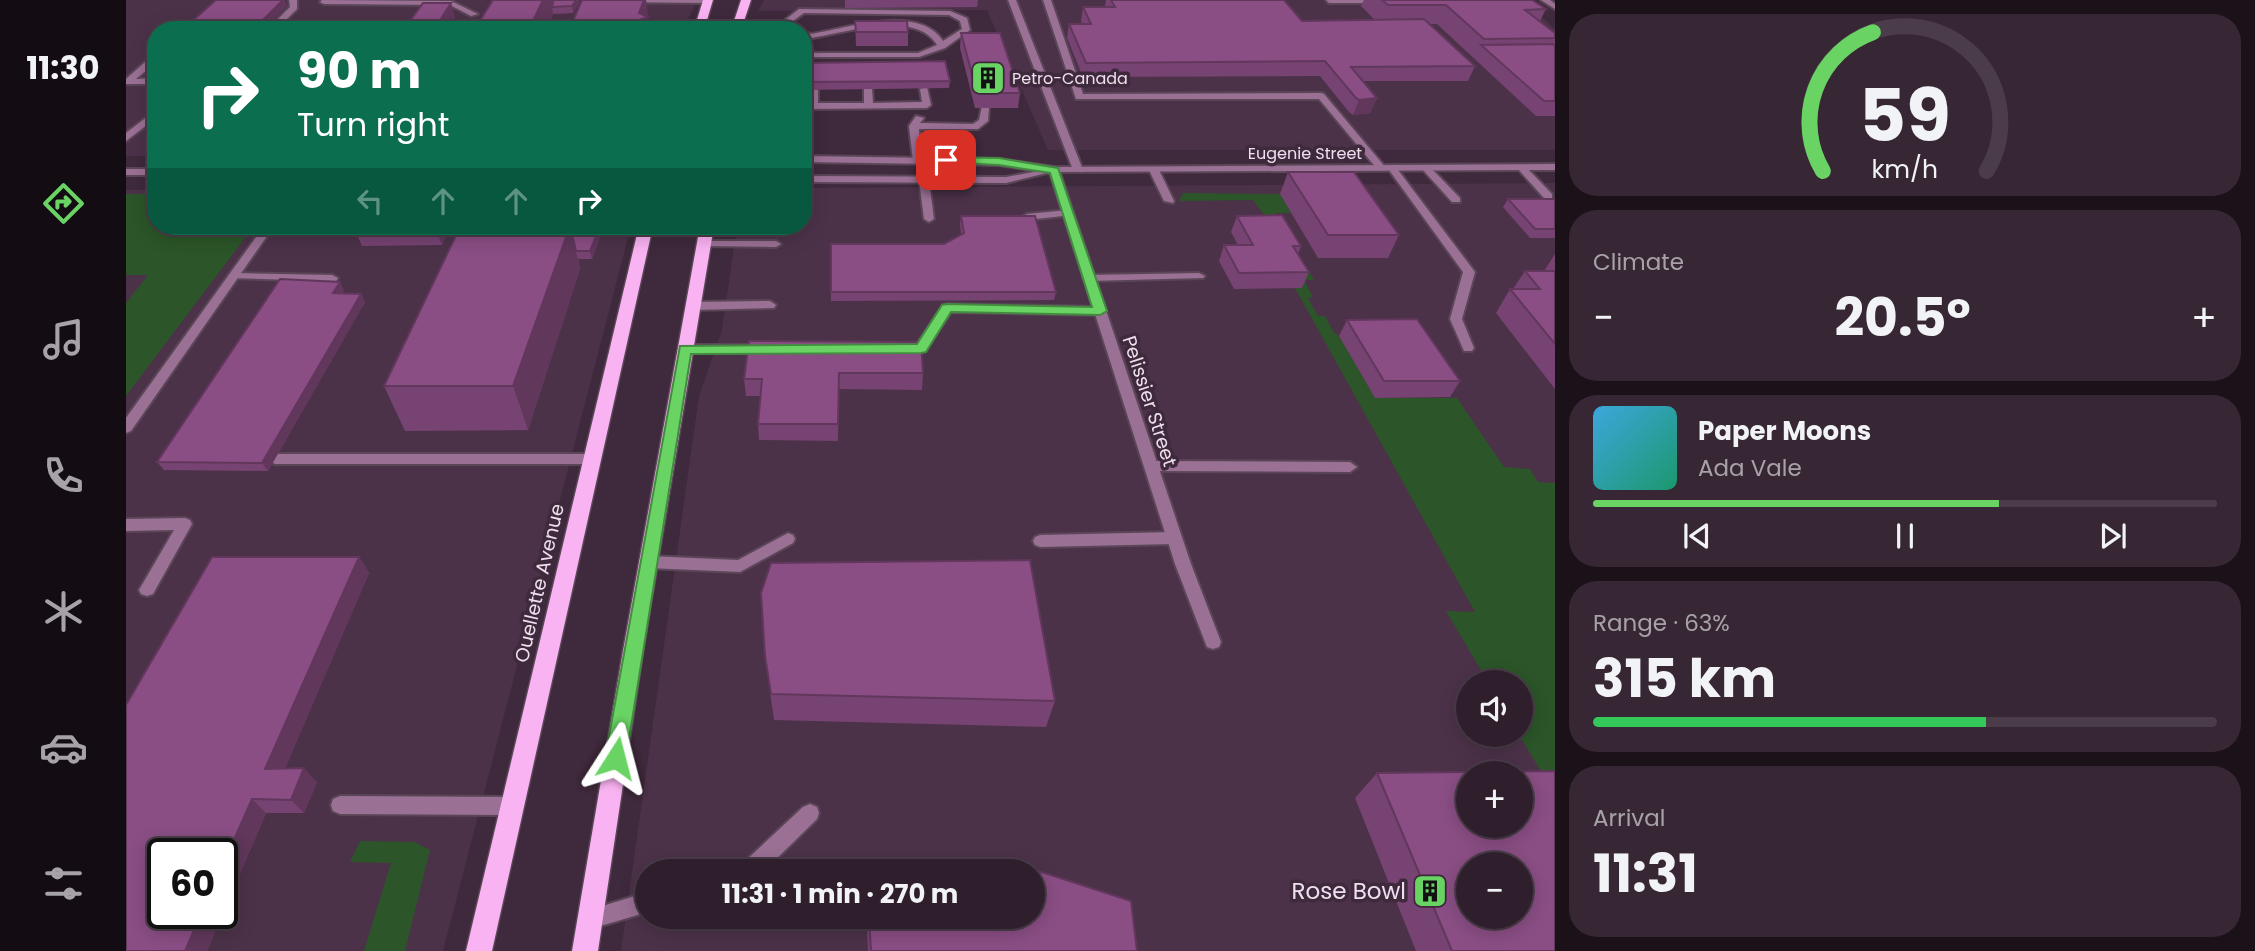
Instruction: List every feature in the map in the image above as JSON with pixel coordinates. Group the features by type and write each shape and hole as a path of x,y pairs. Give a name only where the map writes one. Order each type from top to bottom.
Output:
{"main road":[{"path":"701,21 707,0"},
{"path":"739,21 747,0"},
{"name":"Ouellette Avenue","path":"479,951 644,235"},
{"path":"585,951 648,562 706,235"}],"street":[{"path":"280,21 294,7 293,0"},
{"path":"326,0 324,2 452,3 474,14"},
{"path":"605,0 707,0"},
{"path":"1012,0 1078,170"},
{"path":"1047,0 1079,97 1321,96 1386,168 1469,272 1456,319 1468,348"},
{"path":"1329,1 1396,1"},
{"path":"1531,2 1550,4"},
{"path":"788,21 802,12 950,13 964,20 967,34 919,55 891,58 812,58"},
{"path":"921,26 928,12"},
{"path":"812,36 892,24 921,26 935,33 942,46"},
{"path":"919,55 921,69"},
{"path":"147,65 128,82 147,82"},
{"path":"868,89 869,106"},
{"path":"916,159 914,126 927,105 924,89"},
{"path":"812,95 814,90"},
{"path":"812,106 841,102 869,106 896,101 927,105"},
{"path":"914,126 975,127 983,121 985,108"},
{"path":"126,138 147,120"},
{"name":"Eugenie Street","path":"812,159 999,162 1054,170 1555,167"},
{"path":"1521,167 1548,196"},
{"path":"1426,168 1456,200"},
{"name":"Eugenie Street","path":"812,179 1006,180 1054,170"},
{"name":"Pelissier Street","path":"1054,170 1174,538 1213,642"},
{"path":"1154,170 1169,201"},
{"path":"126,172 147,172"},
{"path":"924,180 929,219"},
{"path":"1027,217 1068,213"},
{"path":"126,428 263,235"},
{"path":"704,244 776,244"},
{"path":"234,276 332,278 326,289"},
{"path":"1089,278 1199,276"},
{"path":"693,306 770,304"},
{"path":"893,348 921,348 947,308 1100,311"},
{"path":"685,349 782,349"},
{"path":"275,459 593,459"},
{"path":"1151,466 1350,467"},
{"path":"126,525 185,524 147,590"},
{"path":"1040,541 1174,538"},
{"path":"648,562 740,566 788,539"},
{"path":"340,805 512,806"},
{"path":"762,859 810,813"},
{"path":"590,919 635,906"}],"shaded area":[{"path":"126,0 698,0 687,21 147,21 147,156 126,156"},
{"path":"764,0 1523,0 1555,29 1555,150 1048,150 987,10 758,11"},
{"path":"1555,183 1555,951 621,951 699,396 722,330 736,235 812,235 812,188"},
{"path":"126,190 147,190 147,235 629,235 443,951 126,951"}],"green space":[{"path":"1183,193 1280,194 1291,213 1275,213 1314,280 1304,280 1313,297 1308,298 1318,316 1325,316 1334,333 1339,336 1375,398 1457,398 1504,467 1530,469 1538,482 1555,483 1555,795 1526,747 1533,747 1533,670 1481,670 1446,611 1475,612 1295,288 1302,287 1276,231 1253,200 1179,201"},
{"path":"126,194 147,194 147,235 247,235 126,396 126,303 148,275 126,275"},
{"path":"360,841 415,842 430,850 405,951 364,951 391,863 350,862"}],"building":[{"path":"216,0 283,0 262,21 192,21"},
{"path":"493,0 543,0 533,21 480,21"},
{"path":"553,0 576,0 572,6 552,7"},
{"path":"582,0 644,0 639,13 648,17 639,21 573,21"},
{"path":"1111,0 1284,0 1302,21 1424,19 1475,66 1351,67 1377,98 1359,100 1325,61 1086,63 1069,24 1091,24 1083,7 1115,7"},
{"path":"1382,0 1532,0 1546,9 1525,10 1555,33 1555,38 1484,39 1446,5 1388,5"},
{"path":"423,3 451,3 440,21 410,21"},
{"path":"855,21 907,21 908,32 856,32"},
{"name":"Petro-Canada","path":"961,33 1000,33 1020,93 977,93"},
{"path":"1553,44 1555,101 1544,101 1481,45"},
{"path":"945,61 950,81 812,82 812,63"},
{"path":"1288,172 1354,172 1399,235 1328,235"},
{"path":"1508,199 1554,199 1555,229 1535,229"},
{"path":"1282,215 1301,246 1293,246 1309,272 1239,273 1224,245 1253,245 1237,216"},
{"path":"961,216 1035,216 1056,292 831,292 831,244 944,244 964,233"},
{"path":"456,235 567,235 513,386 384,386"},
{"path":"572,235 596,235 590,251 576,251"},
{"path":"1525,271 1555,272 1555,344 1510,289 1540,289"},
{"path":"280,279 340,282 333,293 361,294 262,463 157,462"},
{"path":"1417,319 1460,381 1384,381 1347,320"},
{"path":"749,341 921,342 923,373 839,373 838,424 758,424 762,379 744,379"},
{"path":"212,557 359,557 265,769 304,768 291,800 252,799 235,838 147,838 147,929 195,929 185,951 126,951 126,705"},
{"path":"1030,560 1055,701 771,694 765,656 761,593 771,563"},
{"path":"1533,771 1555,771 1555,951 1452,951 1377,773 1456,772 1456,838 1533,838"},
{"path":"1045,873 1131,901 1137,951 871,951 870,929 1045,929"}],"place":[{"name":"Petro-Canada","path":"988,78"},
{"name":"Rose Bowl","path":"1430,891"}],"route":[{"path":"616,758 685,349 921,348 947,308 1100,311 1054,170 999,162 946,160"}]}
